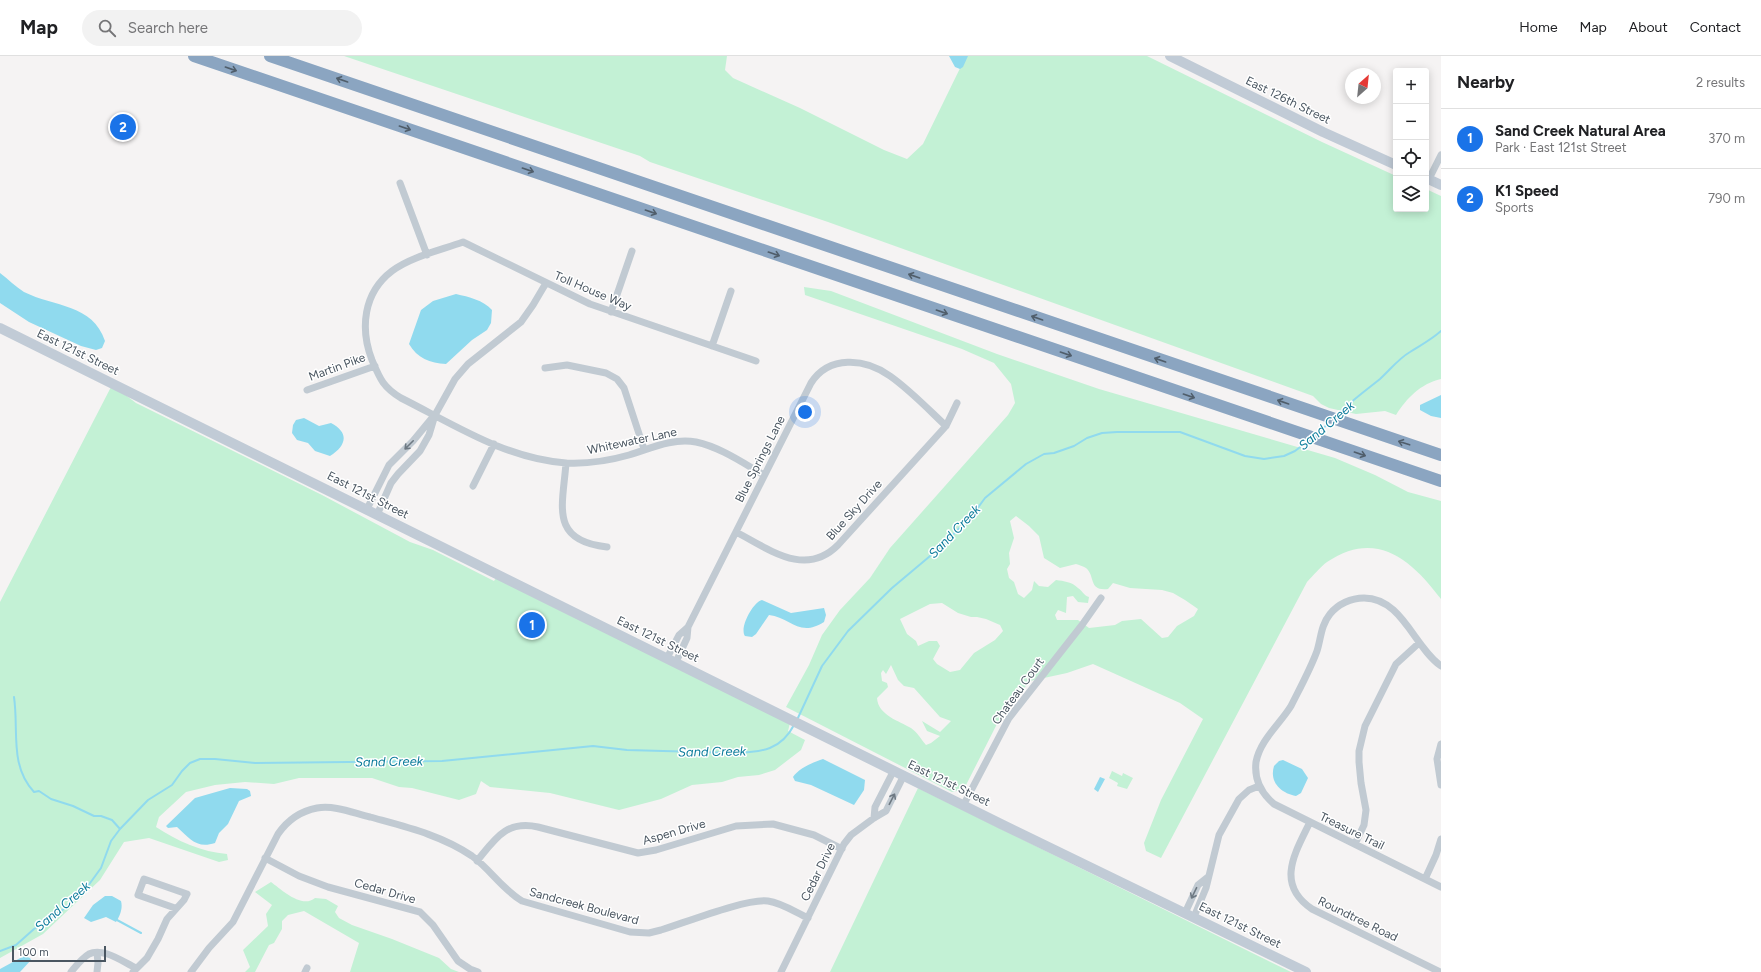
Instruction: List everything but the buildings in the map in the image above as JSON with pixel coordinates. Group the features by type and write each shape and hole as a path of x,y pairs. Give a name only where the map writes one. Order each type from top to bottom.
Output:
{"highway":[{"path":"194,56 1441,481"},
{"path":"270,56 1441,455"}],"street":[{"name":"East 126th Street","path":"1170,56 1335,137 1393,164"},
{"path":"1435,181 1441,155"},
{"path":"400,183 427,255"},
{"name":"Toll House Way","path":"374,366 364,332 365,317 372,297 380,284 398,267 463,242 581,300 756,361"},
{"path":"612,312 632,251"},
{"path":"377,515 391,483 420,451 429,435 435,415 447,392 461,372 521,322 534,305 546,283"},
{"path":"712,346 731,291"},
{"name":"East 121st Street","path":"0,328 1306,972"},
{"name":"Blue Springs Lane","path":"671,660 679,635 688,627 811,383 819,373 833,364 842,362 855,362 882,372 898,382 946,426"},
{"path":"545,368 567,365 606,373 616,379 624,388 644,449"},
{"name":"Martin Pike","path":"307,390 374,366"},
{"name":"Whitewater Lane","path":"374,366 381,381 387,389 401,398 494,444 528,457 579,463 605,460 675,441 696,442 716,449 764,475"},
{"name":"Blue Sky Drive","path":"736,532 790,558 806,561 817,559 826,555 838,545 946,426 957,402"},
{"path":"367,509 389,465 413,441 435,415"},
{"path":"473,486 494,444"},
{"path":"566,462 562,512 564,524 570,534 578,539 593,545 607,547"},
{"name":"Chateau Court","path":"964,804 1005,723 1082,625 1101,598"},
{"path":"1189,915 1198,884 1208,877 1217,839 1232,810 1244,794 1259,786 1256,766 1260,751 1291,705 1312,662 1325,622 1335,608 1349,600 1364,598 1379,601 1395,611 1419,643 1441,666"},
{"path":"1355,844 1365,821 1366,810 1359,762 1363,733 1370,714 1394,668 1400,660 1419,643"},
{"path":"1441,744 1437,763 1441,785"},
{"path":"874,818 875,807 894,770"},
{"name":"Cedar Drive","path":"781,972 842,849 851,835 886,811 904,775"},
{"name":"Treasure Trail","path":"1259,786 1265,796 1274,804 1441,887"},
{"name":"Sandcreek Boulevard","path":"191,972 209,948 233,922 278,834 290,820 310,809 326,807 341,809 435,836 456,846 477,861 511,894 522,901 630,932 649,933 743,904 760,901 772,902 808,918"},
{"name":"Roundtree Road","path":"1310,822 1292,862 1291,880 1298,897 1312,909 1440,972"},
{"name":"Aspen Drive","path":"477,861 494,840 504,831 524,824 638,853 656,850 736,826 763,824 799,830 814,835 842,849"},
{"path":"1425,879 1436,855 1441,839"},
{"name":"Cedar Drive","path":"265,858 299,876 328,886 420,912 433,924 458,961 470,969 478,972"},
{"path":"71,972 88,954 106,954 134,970 147,958 167,919 175,908 186,898 187,894 144,879 138,895 175,908"},
{"path":"97,953 97,972"}],"green space":[{"path":"344,56 727,56 725,70 733,78 800,108 884,150 907,159 923,144 966,56 1147,56 1322,142 1393,175 1393,212 1429,212 1429,190 1441,196 1441,379 1427,384 1415,392 1396,415 1385,411 1356,414 1329,408 1321,404 1313,396 828,222 650,162 640,156"},
{"path":"804,287 831,291 997,354 1099,389 1335,458 1375,475 1408,492 1441,501 1441,599 1405,561 1391,553 1377,549 1361,548 1345,552 1322,566 1307,582 1161,858 1146,851 1144,843 1161,800 1203,719 1180,703 1093,664 1067,673 1030,681 1001,716 964,789 952,792 786,707 809,665 822,635 840,610 870,578 890,548 1008,415 1015,403 1011,384 994,363 962,349 805,295","holes":["1016,516 1039,536 1044,558 1060,568 1076,564 1085,567 1091,575 1093,583 1098,588 1108,589 1113,583 1130,588 1162,590 1173,593 1198,609 1194,616 1177,626 1168,637 1162,638 1141,619 1122,621 1115,625 1089,628 1078,620 1057,620 1055,615 1058,610 1066,613 1067,597 1073,596 1078,602 1088,603 1089,597 1073,584 1056,580 1048,587 1039,586 1034,581 1032,590 1024,598 1018,594 1014,582 1009,578 1007,569 1010,564 1009,553 1014,538 1010,521","942,603 958,613 986,619 1000,625 1003,631 995,640 974,653 960,670 950,672 937,664 933,659 940,646 937,641 929,641 918,646 916,641 907,634 900,619 930,604","891,665 898,680 904,686 914,688 940,717 951,721 940,732 922,721 927,731 940,736 931,743 926,745 911,728 890,717 881,709 877,698 888,687 887,683 882,681 881,673 883,670 886,674"]},
{"path":"111,387 119,390 136,403 322,495 410,542 433,550 494,581 496,578 790,723 788,731 805,740 801,750 775,770 759,775 738,777 722,782 692,785 661,799 619,810 550,793 490,787 481,781 476,794 459,800 412,788 399,787 372,778 299,778 274,784 245,782 215,785 186,792 159,817 156,827 172,837 190,845 208,851 227,854 228,860 219,862 149,838 124,842 100,880 43,934 0,958 0,602"},
{"path":"1112,771 1122,776 1123,773 1133,778 1127,789 1117,786 1118,783 1109,778"},
{"path":"918,788 1291,972 830,972"},
{"path":"271,882 298,900 310,901 315,898 326,899 338,906 335,912 339,918 352,925 439,958 451,969 459,972 350,972 359,943 304,911 288,915 282,921 282,929 274,943 269,945 255,972 245,972 250,967 243,950 268,926 266,914 272,905 255,892"}],"water":[{"path":"949,56 968,56 963,67 960,69 955,67"},
{"path":"0,273 24,292 71,308 92,320 99,329 105,341 102,348 96,350 81,346 29,322 0,303"},
{"path":"456,294 476,299 492,310 491,323 487,330 472,340 446,364 424,359 412,349 409,344 421,310 433,301"},
{"path":"1441,395 1441,418 1431,416 1420,410 1420,405"},
{"path":"304,418 319,426 331,423 337,427 341,431 344,440 340,448 330,456 315,451 308,443 297,440 292,433 293,425 296,420"},
{"path":"762,600 791,613 824,608 826,615 824,622 808,628 795,625 783,619 769,615 756,634 752,637 745,636 745,622 751,610 758,602"},
{"path":"823,759 865,780 864,790 854,805 811,785 795,781 793,777 798,771"},
{"path":"1283,760 1302,769 1308,778 1301,793 1296,796 1291,795 1281,789 1273,777 1274,766 1279,761"},
{"path":"1100,777 1105,779 1098,792 1094,789"},
{"path":"230,788 247,789 250,791 251,796 239,801 228,824 219,833 215,843 209,845 198,844 177,827 168,828 166,826 195,798"},
{"path":"105,896 112,896 121,901 121,912 116,922 106,917 91,922 84,918 93,905"},
{"path":"24,956 30,958 31,960 20,972 0,972 0,969"}],"waterway":[{"name":"Sand Creek","path":"1337,415 1380,379 1402,358 1441,331"},
{"name":"Sand Creek","path":"1318,433 1331,421"},
{"name":"Sand Creek","path":"797,720 822,666 848,631 892,588 942,546 974,513 985,498 1026,464 1044,454 1054,453 1074,446 1087,438 1102,433 1117,432 1180,432 1245,456 1264,459 1284,456 1295,451 1308,441"},
{"path":"14,697 16,747 18,759 26,782 34,792 39,791 51,799 73,806 94,816 101,816 112,820 120,829"},
{"name":"Sand Creek","path":"0,951 16,945 34,929 60,912 85,890 101,868 111,841 120,829 148,800 172,785 190,763 200,759 255,763 442,761 593,746 627,750 745,753 754,752 777,745 789,733 794,725"},
{"path":"117,920 141,933"}],"place":[{"name":"K1 Speed","path":"123,127"},
{"name":"Sand Creek Natural Area","path":"532,625"}]}
